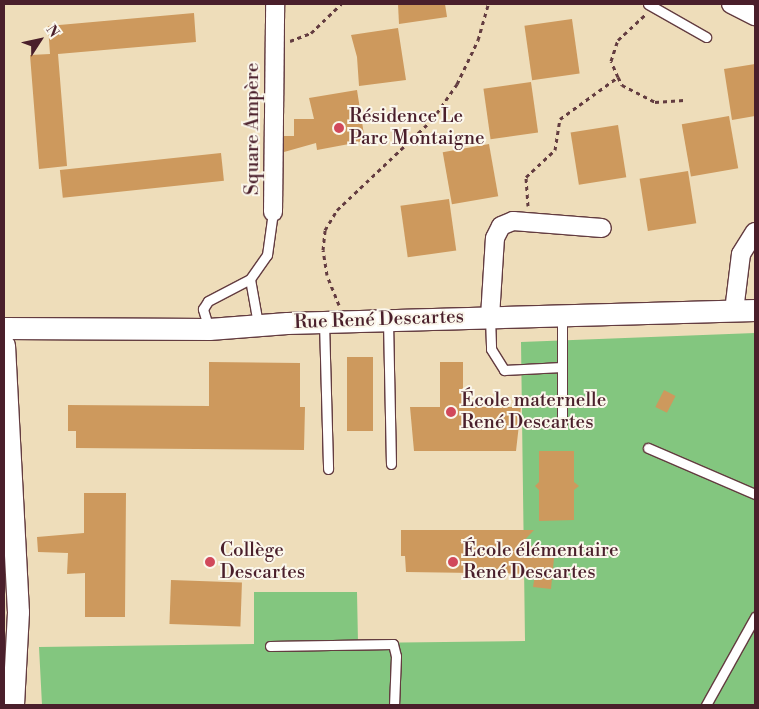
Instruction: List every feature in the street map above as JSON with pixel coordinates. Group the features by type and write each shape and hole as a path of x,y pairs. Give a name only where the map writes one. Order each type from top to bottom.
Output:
{"street":[{"name":"Square Ampère","path":"273,212 275,4"},
{"path":"731,4 755,16"},
{"path":"490,317 494,238 501,226 513,221 602,228"},
{"path":"734,311 741,254 755,232"},
{"name":"Rue René Descartes","path":"4,328 209,329 258,324 755,310"},
{"path":"4,345 18,612 13,705"}],"lane":[{"path":"651,5 706,37"},
{"path":"209,329 203,309 208,301 250,279 267,255 273,212"},
{"path":"250,279 258,324"},
{"path":"562,315 562,424"},
{"path":"490,317 490,349 504,370 562,367"},
{"path":"388,320 391,464"},
{"path":"324,322 328,469"},
{"path":"648,448 755,494"},
{"path":"706,705 755,617"},
{"path":"270,646 392,644 396,656 394,705"}],"path":[{"name":"Square Ampère","path":"275,47 311,33 341,4"},
{"path":"348,322 328,275 324,230 337,210 432,120 457,84 478,40 488,4"},
{"path":"651,5 618,40 611,61 622,85 655,102 684,100"},
{"path":"529,222 526,176 555,150 560,119 618,77"}],"green space":[{"path":"755,333 755,705 42,705 39,647 254,644 254,592 357,592 358,643 525,641 521,342"}],"building":[{"path":"398,4 445,4 447,17 399,24"},
{"path":"194,13 196,42 58,54 67,166 39,169 30,55 50,54 48,26"},
{"name":"Résidence Le Parc Montaigne","path":"572,19 580,73 532,80 524,26"},
{"name":"Résidence Le Parc Montaigne","path":"398,28 406,80 359,86 357,57 351,35"},
{"path":"755,64 755,116 732,120 724,69"},
{"name":"Résidence Le Parc Montaigne","path":"531,82 538,133 491,139 483,89"},
{"name":"Résidence Le Parc Montaigne","path":"357,90 365,141 317,150 316,143 284,152 284,136 294,136 294,119 314,119 309,98"},
{"path":"729,116 738,168 691,177 682,124"},
{"path":"618,125 626,177 579,185 571,133"},
{"name":"Résidence Le Parc Montaigne","path":"489,144 498,196 452,204 443,152"},
{"path":"221,153 224,181 63,198 60,170"},
{"path":"688,171 696,223 648,231 640,179"},
{"name":"Résidence Le Parc Montaigne","path":"449,199 456,250 408,257 400,206"},
{"path":"347,357 373,357 373,431 347,431"},
{"path":"209,362 300,363 300,407 305,407 304,450 76,448 76,431 68,431 68,405 209,406"},
{"path":"440,362 463,362 463,407 521,407 516,451 414,451 410,407 440,407"},
{"path":"664,390 676,396 667,413 655,407"},
{"path":"539,451 574,451 574,482 579,486 574,490 574,520 539,521 539,490 535,486 539,482"},
{"path":"84,493 126,493 125,617 85,617 85,573 67,574 68,553 38,552 37,537 84,533"},
{"path":"401,530 534,530 520,545 555,548 551,589 533,587 535,574 406,572 405,556 401,556"},
{"path":"171,580 242,582 240,626 169,624"}],"place":[{"name":"Résidence Le Parc Montaigne","path":"339,128"},
{"name":"École maternelle René Descartes","path":"451,412"},
{"name":"Collège Descartes","path":"210,562"},
{"name":"École élémentaire René Descartes","path":"453,562"}]}
